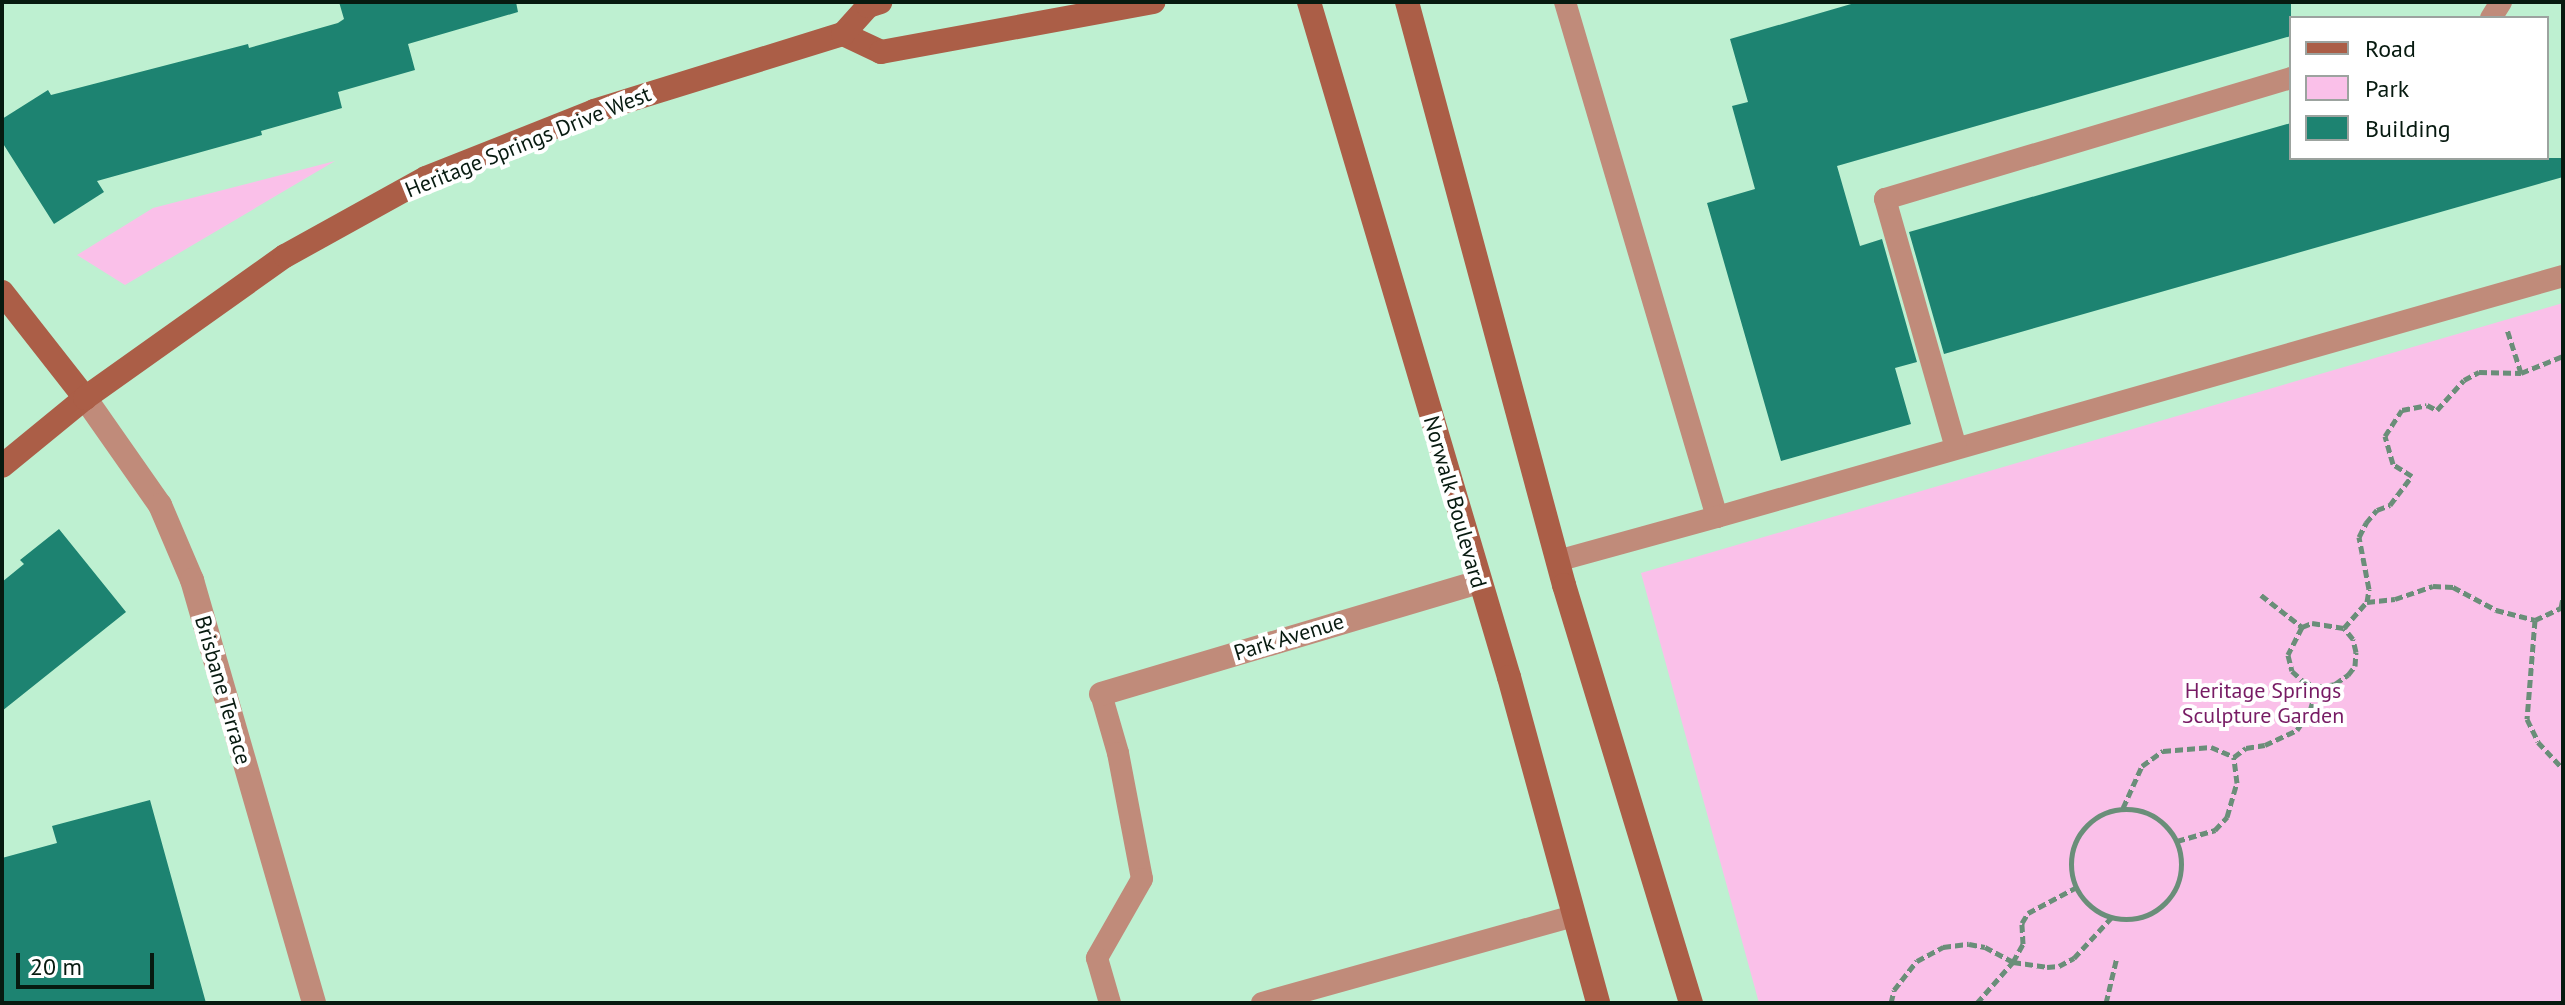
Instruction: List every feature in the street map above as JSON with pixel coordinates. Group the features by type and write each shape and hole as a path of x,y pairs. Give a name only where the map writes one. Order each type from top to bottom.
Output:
{"main road":[{"name":"Heritage Springs Drive West","path":"2,466 85,398 285,256 426,178 594,111 843,34 868,6 880,2"},
{"path":"843,34 881,52 1022,13 1153,2"},
{"name":"Norwalk Boulevard","path":"1309,2 1479,582 1598,1003"},
{"path":"1407,2 1557,561 1691,1003"},
{"path":"2,292 85,398"}],"street":[{"name":"Brisbane Terrace","path":"85,398 160,505 192,580 314,1003"},
{"name":"Park Avenue","path":"1101,694 1479,582"}],"lane":[{"path":"1565,2 1717,517"},
{"path":"1956,448 1885,199 2289,79"},
{"path":"1557,561 2563,276"},
{"path":"1101,694 1118,753 1142,879 1097,958 1110,1003"},
{"path":"1262,1003 1574,916"}],"path":[{"path":"2504,320 2521,373"},
{"path":"2344,628 2367,602 2369,573 2361,556 2359,537 2377,510 2390,505 2412,476 2393,464 2385,444 2392,420 2402,410 2418,406 2437,410 2456,387 2479,372 2521,373 2563,356"},
{"path":"2367,602 2395,599 2433,586 2453,587 2496,610 2535,620 2561,608 2563,598"},
{"path":"2261,595 2302,627 2324,623 2344,628 2353,639 2355,666 2335,684 2317,687 2303,681 2292,671 2288,655 2302,627"},
{"path":"2535,620 2527,719 2538,742 2563,769"},
{"path":"2234,757 2246,748 2265,745 2297,730 2310,711 2317,687"},
{"path":"2123,808 2142,766 2163,751 2211,747 2234,757"},
{"path":"2177,841 2215,830 2227,817 2237,783 2234,757"},
{"path":"2123,808 2141,810 2158,818 2177,841 2182,866 2178,885 2168,900 2153,912 2136,919 2112,917 2086,903 2075,888 2070,870 2071,852 2078,836 2105,812 2123,808"},
{"path":"1977,1003 2013,962 2023,944 2022,923 2028,913 2075,888"},
{"path":"1891,1003 1894,990 1917,961 1943,947 1985,947 2013,962 2047,967 2069,963 2112,917"},
{"path":"2106,1003 2117,957"}],"green space":[{"path":"335,161 125,285 77,255 153,208"},
{"name":"Heritage Springs Sculpture Garden","path":"2563,303 2563,1003 1759,1003 1641,573"}],"building":[{"path":"339,2 516,2 518,12 408,44 415,70 338,92 342,108 261,131 262,135 97,181 104,192 54,224 2,142 2,119 48,90 51,95 248,44 249,48 338,23 344,19"},
{"path":"1858,2 2291,2 2289,37 1837,166 1860,246 1882,239 1917,362 1895,368 1911,424 1781,461 1707,203 1755,189 1732,106 1748,102 1730,39"},
{"path":"2289,124 2289,160 2563,158 2563,177 1944,354 1909,232"},
{"path":"59,529 126,612 2,711 2,582 24,564 20,560"},
{"path":"150,800 206,1003 2,1003 2,858 57,843 52,826"}]}
